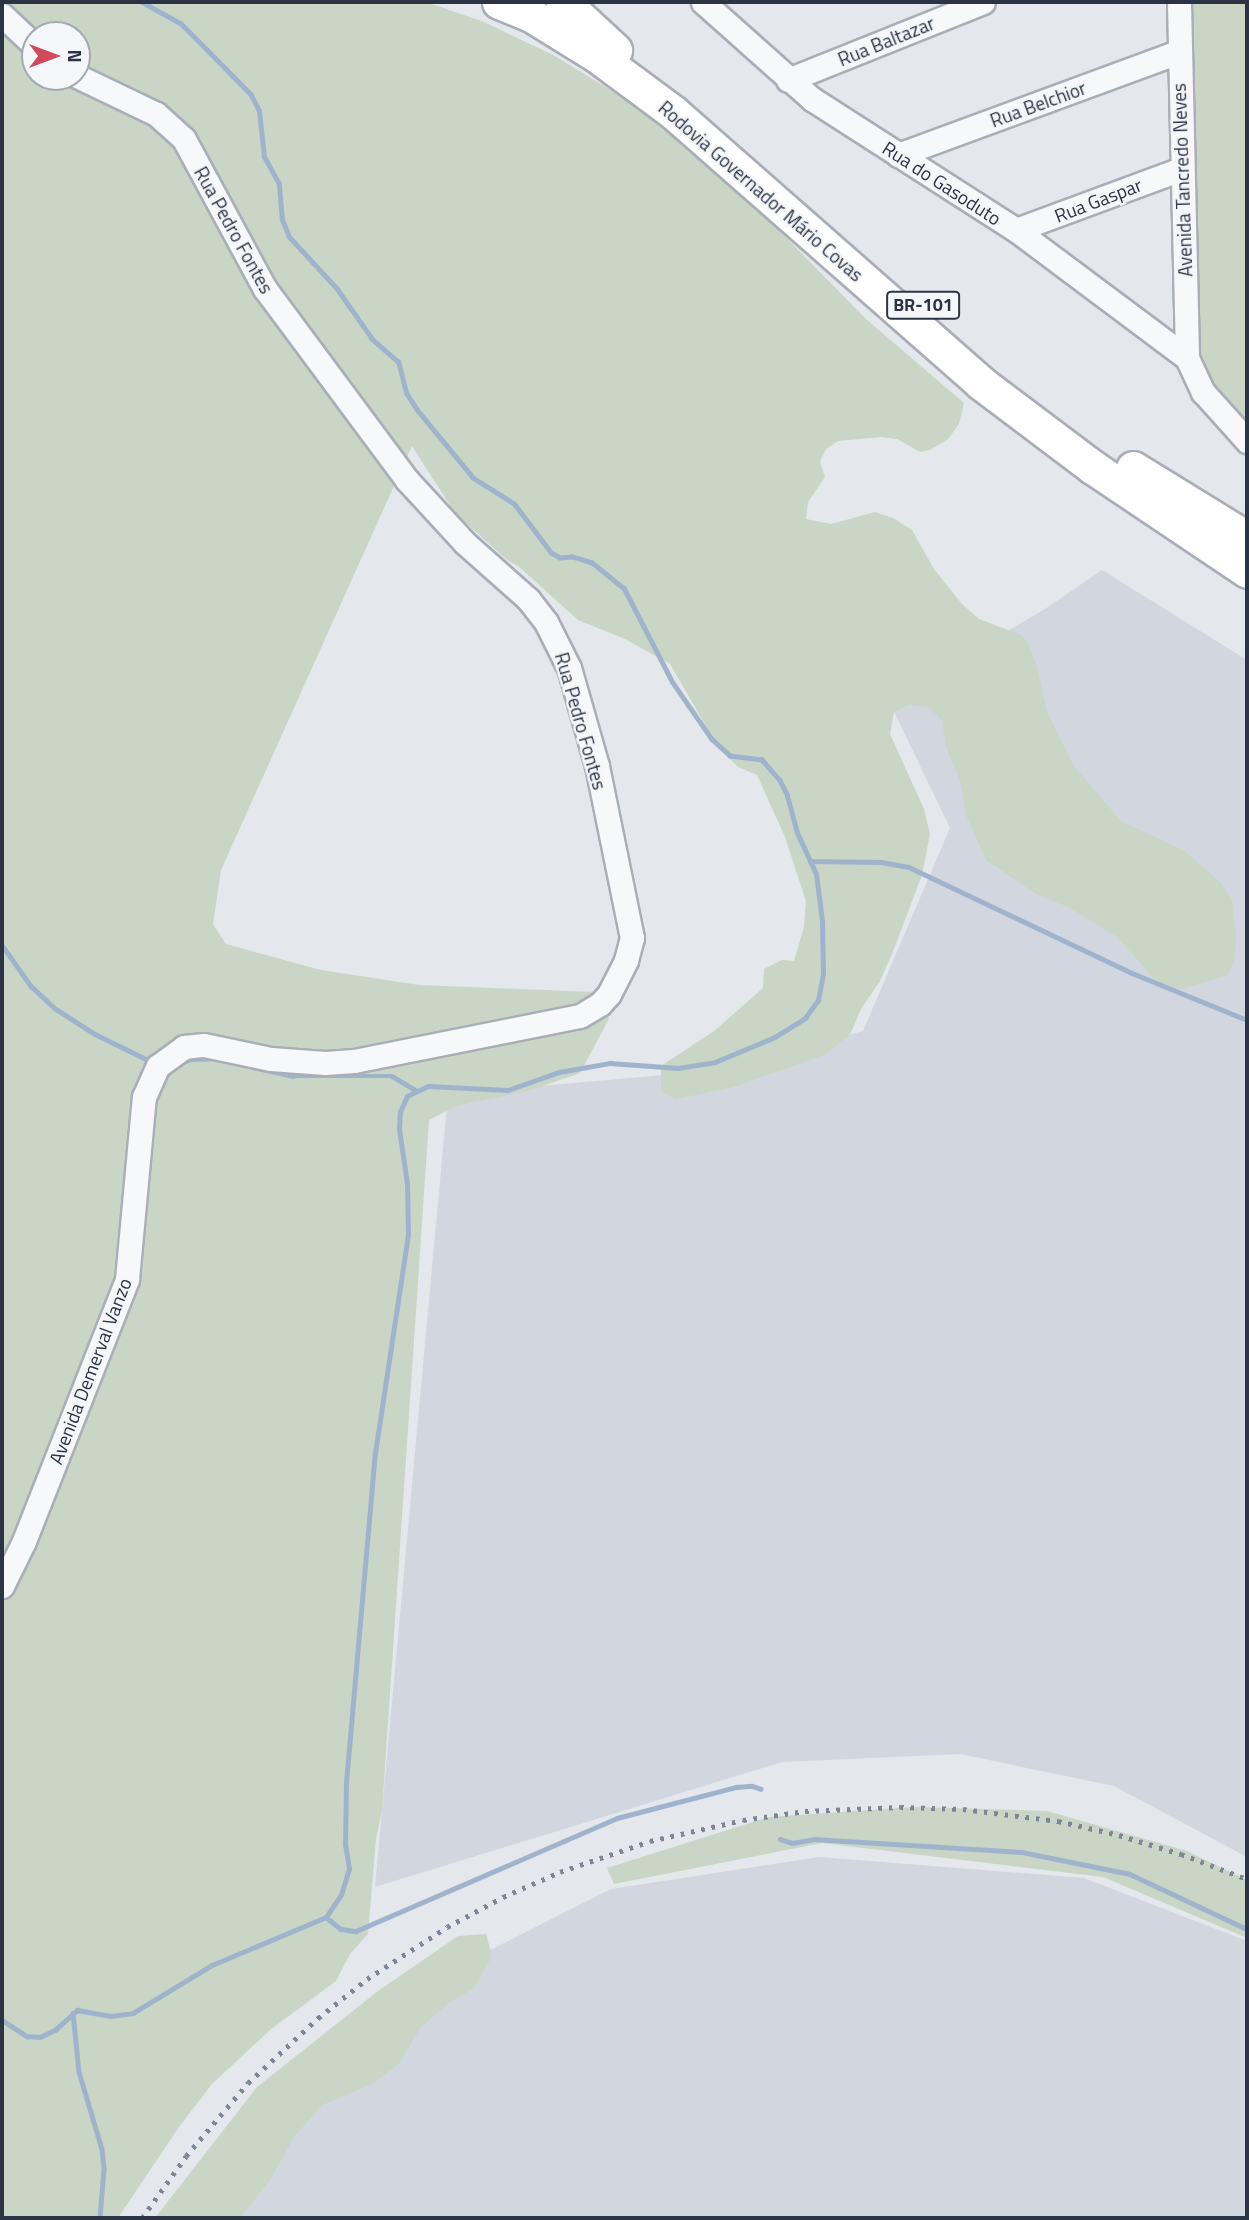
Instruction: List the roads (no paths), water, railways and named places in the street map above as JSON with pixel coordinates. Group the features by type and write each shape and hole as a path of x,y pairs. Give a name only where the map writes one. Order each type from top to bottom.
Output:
{"highway":[{"name":"Rodovia Governador Mário Covas","path":"499,2 531,15 596,55 674,113 981,383 1091,466 1247,571"},
{"name":"Rodovia Governador Mário Covas","path":"535,2 615,50 678,97 1001,371 1105,452 1247,538"},
{"path":"563,2 615,50"}],"street":[{"name":"Rua do Gasoduto","path":"703,2 788,80 898,155 1016,230 1187,358"},
{"name":"Rua Baltazar","path":"788,80 984,2"},
{"name":"Avenida Tancredo Neves","path":"1179,2 1178,52 1187,358"},
{"path":"2,15 21,33"},
{"name":"Rua Belchior","path":"898,155 1178,52"},
{"name":"Rua Pedro Fontes","path":"91,83 156,114 184,139 265,289 407,480 466,543 528,599 546,622 569,668 597,766 632,938 626,960 609,994 580,1016 354,1060 325,1063 271,1059 204,1045 184,1047 158,1066"},
{"name":"Rua Gaspar","path":"1016,230 1181,169"},
{"path":"1187,358 1203,392 1247,441"},
{"name":"Avenida Demerval Vanzo","path":"2,1586 24,1541 127,1279 144,1097 158,1066"}],"waterway":[{"path":"2,2020 27,2036 40,2037 55,2030 77,2010 110,2016 133,2013 212,1965 326,1917 341,1895 349,1869 345,1845 346,1783 375,1453 408,1235 407,1184 399,1129 400,1112 407,1096 428,1086 508,1090 559,1072 610,1063 678,1068 715,1062 775,1037 805,1018 818,1000 823,974 822,921 816,874 797,833 787,795 780,781 762,760 730,756 712,740 672,682 624,589 592,563 572,557 560,558 551,553 514,504 473,478 417,410 406,393 398,362 372,339 336,288 289,237 282,220 279,184 264,157 259,111 251,95 181,24 141,2"},
{"path":"810,861 881,862 909,867 1132,973 1247,1020"},
{"path":"2,945 31,986 56,1009 95,1034 154,1063"},
{"path":"178,1064 191,1059 214,1058"},
{"path":"253,1067 293,1076 392,1076 415,1090"},
{"path":"326,1917 341,1929 356,1931 617,1818 736,1787 752,1786 761,1789"},
{"path":"780,1839 792,1843 814,1839 1022,1852 1130,1874 1247,1929"},
{"path":"73,2013 79,2072 102,2149 104,2169 100,2218"}],"railway":[{"path":"142,2218 186,2156 248,2083 318,2018 367,1979 447,1927 503,1897 560,1872 650,1841 743,1820 805,1811 900,1807 963,1809 1058,1821 1119,1835 1181,1854 1247,1879"}]}
